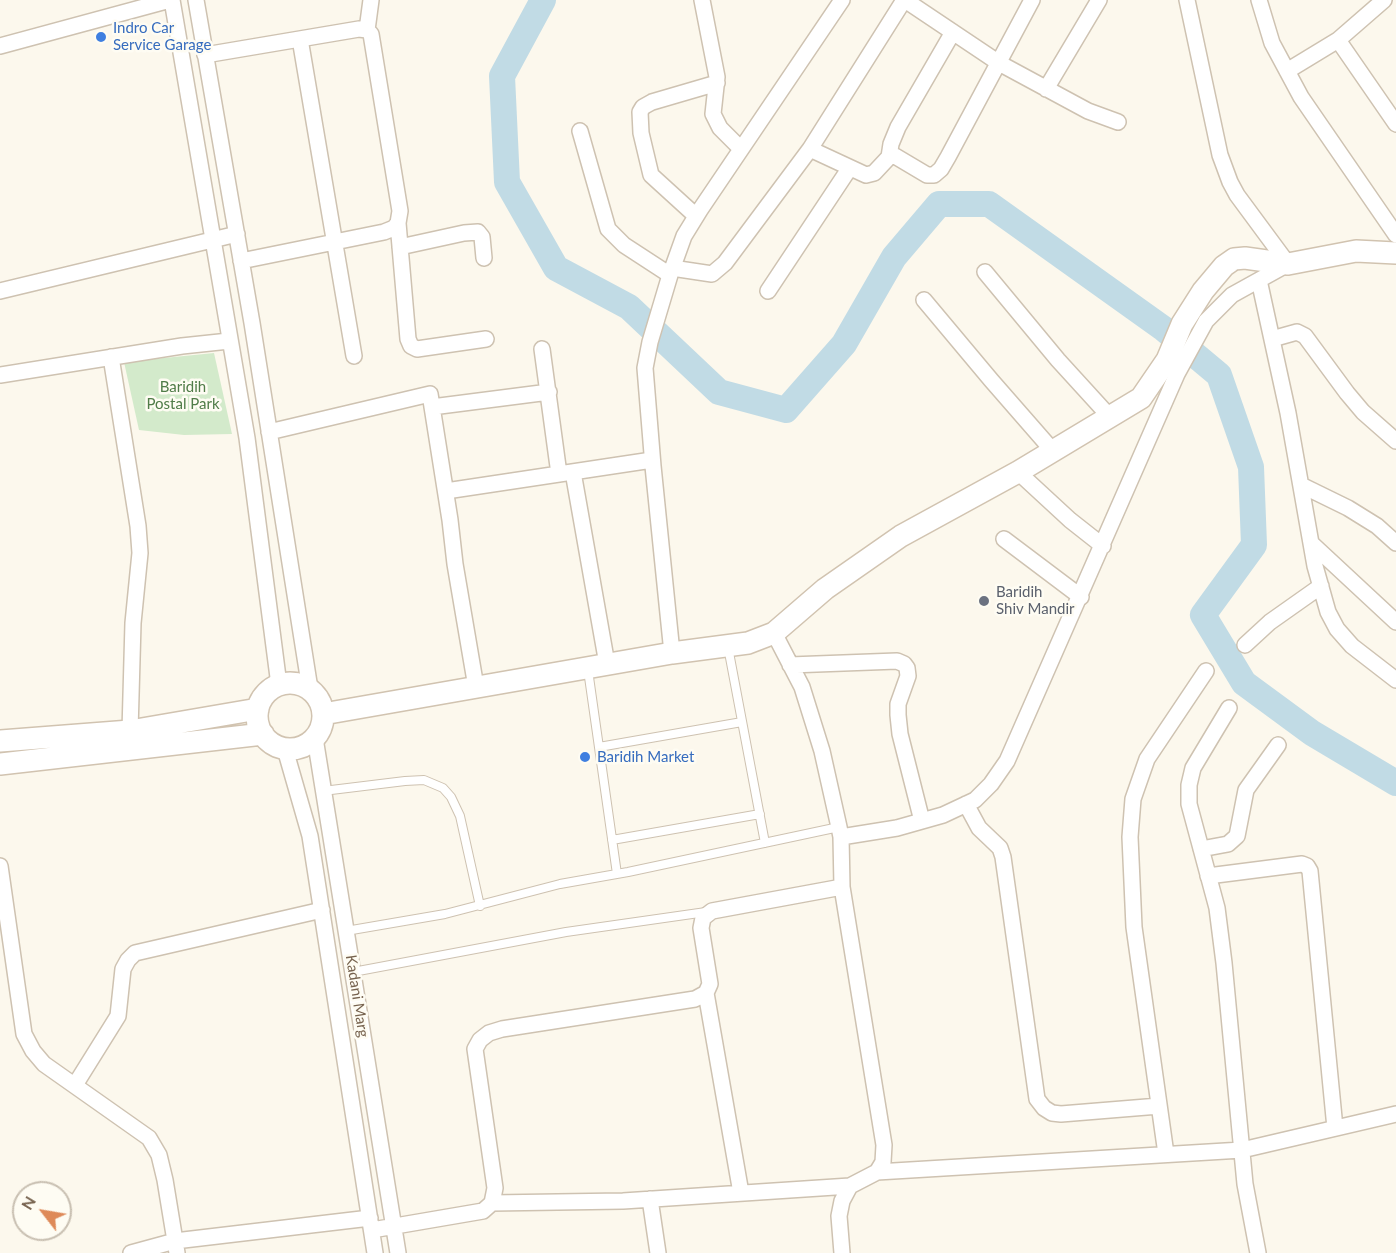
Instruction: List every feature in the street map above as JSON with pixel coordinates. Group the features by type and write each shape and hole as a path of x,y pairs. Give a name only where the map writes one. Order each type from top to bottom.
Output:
{"street":[{"path":"0,46 171,0 247,438 279,685"},
{"path":"196,0 242,261 310,689"},
{"path":"371,0 368,30 371,34 400,211 398,222 408,339 411,346 417,349 486,339"},
{"path":"702,0 716,66 717,83 713,114 715,120 741,149"},
{"path":"672,652 645,368 650,342 684,236 842,0"},
{"path":"580,131 608,229 624,245 671,271 706,275 718,271 810,149 904,0 999,63 1088,111 1118,122"},
{"path":"1046,89 1099,0"},
{"path":"1187,0 1220,155 1230,182 1236,195 1288,264"},
{"path":"1259,0 1272,43 1301,97 1396,235"},
{"path":"1287,71 1338,40 1384,0"},
{"path":"889,157 895,156 927,175 934,175 941,169 999,63 1028,2"},
{"path":"206,55 359,29 368,30"},
{"path":"810,149 849,169 866,175 874,173 889,157 891,144 898,127 953,32"},
{"path":"300,39 354,356"},
{"path":"1338,40 1396,124"},
{"path":"696,216 651,175 641,133 640,112 643,107 652,102 717,83"},
{"path":"768,291 849,169"},
{"path":"242,261 384,232 394,228 398,222"},
{"path":"400,247 478,232 482,237 484,258"},
{"path":"0,291 237,234"},
{"path":"323,714 672,652 748,643 774,633 825,589 900,536 1018,472 1141,398 1172,367 1206,321 1232,295 1288,264 1356,251 1396,253"},
{"path":"840,832 897,828 943,815 975,800 991,784 1007,761 1103,546 1172,367 1182,324 1203,291 1224,266 1234,259 1245,258 1288,264"},
{"path":"985,272 1058,360 1110,417"},
{"path":"1259,280 1311,543 1328,612 1337,629 1352,646 1396,680"},
{"path":"924,300 1053,451"},
{"path":"1272,339 1297,333 1305,336 1363,412 1396,441"},
{"path":"0,375 229,341"},
{"path":"542,349 566,473 597,666"},
{"path":"111,357 138,526 140,553 133,623 130,731"},
{"path":"432,407 549,392"},
{"path":"269,432 430,394 476,687"},
{"path":"446,491 652,460"},
{"path":"1018,472 1070,520 1103,546"},
{"path":"1301,485 1348,508 1377,526 1396,543"},
{"path":"1004,539 1081,597"},
{"path":"1311,543 1396,622"},
{"path":"1245,645 1270,622 1321,586"},
{"path":"774,633 802,687 822,751 840,832 842,887 884,1145 883,1162 877,1172"},
{"path":"790,665 897,661 904,664 908,676 898,704 897,715 922,821"},
{"path":"1166,1154 1134,927 1130,837 1133,800 1147,759 1206,672"},
{"path":"300,684 310,689 318,697 323,714 321,729 315,738 296,749 275,746 263,734 257,720 262,699 269,690 279,685 300,684"},
{"path":"1229,708 1193,768 1189,785 1189,804 1217,908 1245,1184 1258,1253"},
{"path":"0,741 130,731 258,709"},
{"path":"0,764 263,734"},
{"name":"Kadani Marg","path":"315,738 398,1253"},
{"path":"1201,849 1233,841 1240,825 1246,790 1278,745"},
{"name":"Kadani Marg","path":"285,749 310,837 375,1253"},
{"path":"966,804 979,828 1000,848 1003,857 1037,1099 1044,1108 1052,1113 1061,1114 1159,1106"},
{"path":"1208,876 1302,864 1310,871 1335,1128"},
{"path":"0,866 7,974 24,1034 33,1051 45,1065 149,1138 159,1155 176,1247"},
{"path":"741,1193 706,993 710,984 701,928 703,918 712,911 842,887"},
{"path":"75,1086 118,1016 123,969 135,953 322,910"},
{"path":"131,1253 371,1224 394,1226 483,1211 492,1203 495,1188 475,1049 480,1040 489,1033 502,1029 695,999 706,993"},
{"path":"492,1203 650,1199 850,1186 877,1172 1242,1150 1396,1114"},
{"path":"842,1253 839,1216 842,1201 850,1186"},
{"path":"650,1199 658,1253"}],"lane":[{"path":"728,645 765,843"},
{"path":"597,666 599,747 617,874"},
{"path":"599,747 742,722"},
{"path":"323,791 424,780 443,788 460,816 480,906"},
{"path":"612,840 760,814"},
{"path":"346,931 445,914 560,884 765,843 840,832"},
{"path":"353,972 566,932 712,911"}],"green space":[{"name":"Baridih Postal Park","path":"214,353 232,434 184,435 139,430 124,362"}],"waterway":[{"path":"543,0 502,76 507,182 556,268 629,307 719,392 786,410 844,344 894,257 939,204 989,204 1164,329 1219,375 1251,467 1254,545 1203,615 1244,683 1312,733 1396,783"}],"place":[{"name":"Indro Car Service Garage","path":"101,37"},
{"name":"Baridih Shiv Mandir","path":"984,601"},
{"name":"Baridih Market","path":"585,757"}]}
